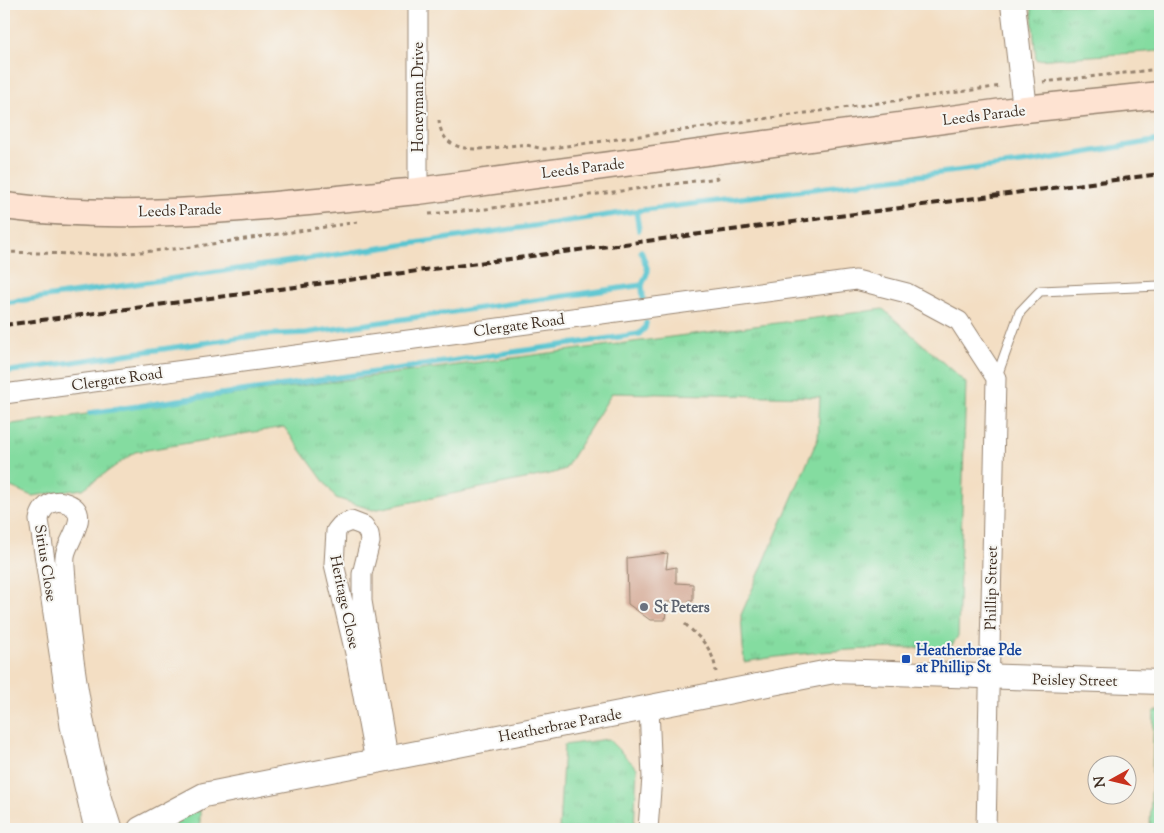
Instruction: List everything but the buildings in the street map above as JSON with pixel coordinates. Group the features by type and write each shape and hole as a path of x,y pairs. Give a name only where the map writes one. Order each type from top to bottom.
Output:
{"main road":[{"name":"Leeds Parade","path":"4,206 113,212 199,210 418,191 1024,110 1160,95"}],"street":[{"name":"Honeyman Drive","path":"418,4 418,191"},
{"path":"1013,4 1024,110"},
{"name":"Clergate Road","path":"4,394 856,280 907,293 959,321 996,378"},
{"name":"Phillip Street","path":"986,829 996,378"},
{"name":"Sirius Close","path":"94,829 70,726 39,520 44,508 50,503 60,501 74,508 78,518 77,528 65,557 69,620 96,782 112,829"},
{"name":"Heritage Close","path":"351,521 364,526 369,534 370,542 362,574 362,601 382,759 355,653 334,557 336,532 342,525 351,521"},
{"name":"Heatherbrae Parade","path":"140,829 204,795 834,670 990,678"},
{"name":"Peisley Street","path":"990,678 1160,682"},
{"path":"648,829 652,777 649,708"}],"lane":[{"path":"996,378 1020,312 1040,291 1160,286"}],"path":[{"path":"439,120 441,131 447,140 463,148 475,150 520,145 545,148 712,126"},
{"path":"685,624 702,640 714,657 719,694"}],"green space":[{"path":"1031,4 1160,4 1160,51 1036,60"},
{"path":"883,309 966,383 958,636 950,648 847,650 744,662 741,615 818,438 820,397 612,393 565,469 554,473 373,510 336,498 284,427 135,452 83,489 32,496 4,484 4,425"},
{"path":"1154,711 1160,711 1160,829 1150,829"},
{"path":"608,739 637,768 634,829 559,829 564,745"},
{"path":"200,807 200,829 163,829"}],"waterway":[{"path":"639,230 636,211 1036,161 1160,140"},
{"path":"4,303 636,211"},
{"path":"641,251 648,271 642,285 643,298"},
{"path":"4,372 259,335 305,333 642,285"},
{"path":"90,413 639,334 645,328 646,323"}],"railway":[{"path":"4,325 1160,174"}],"place":[{"name":"St Peters","path":"644,607"},
{"name":"Heatherbrae Pde at Phillip St","path":"906,659"}]}
